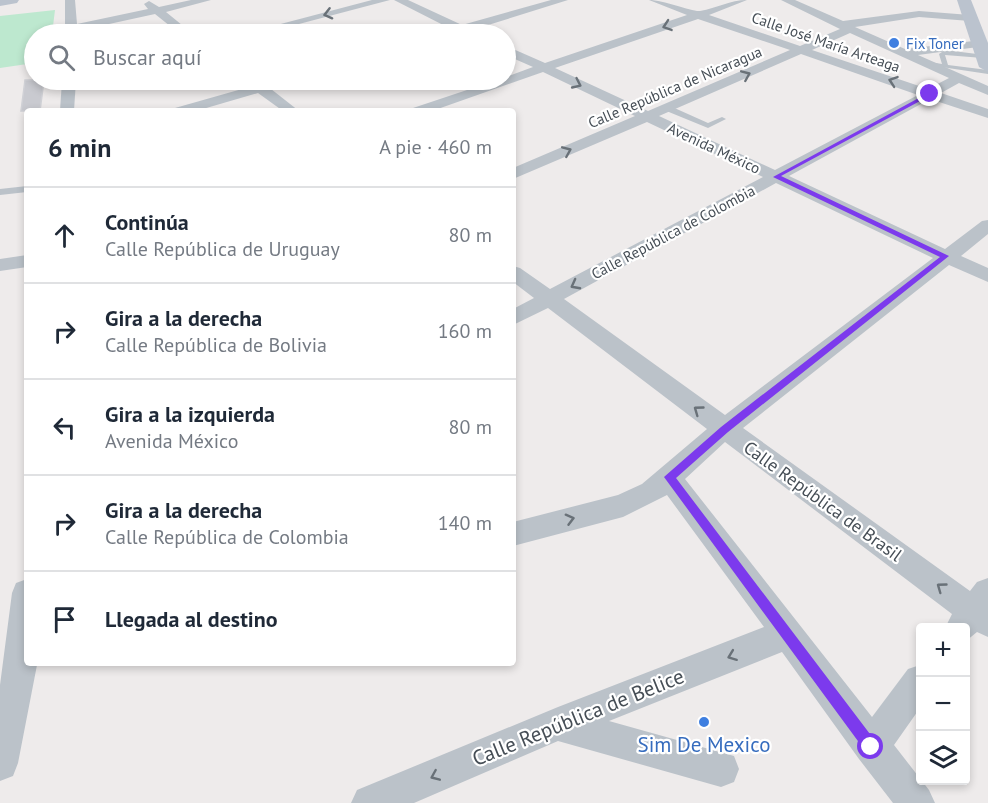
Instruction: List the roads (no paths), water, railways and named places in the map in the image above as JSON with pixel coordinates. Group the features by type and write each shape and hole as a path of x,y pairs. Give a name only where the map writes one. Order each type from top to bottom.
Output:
{"main road":[{"path":"0,2 12,0"},
{"path":"964,0 983,55"}],"street":[{"path":"70,0 71,24"},
{"path":"143,0 174,24"},
{"path":"104,24 206,0"},
{"path":"289,24 385,0"},
{"path":"399,0 451,24"},
{"path":"492,24 563,0"},
{"name":"Calle José María Arteaga","path":"654,0 988,114"},
{"path":"516,77 742,0"},
{"path":"792,1 846,27 953,72 988,91"},
{"path":"846,27 919,14 970,18"},
{"name":"Calle República de Nicaragua","path":"516,173 803,51 846,27"},
{"path":"905,53 983,55"},
{"name":"Avenida México","path":"516,55 988,276"},
{"name":"Calle República de Colombia","path":"516,316 930,94 953,72"},
{"path":"67,108 68,90"},
{"path":"188,108 238,90"},
{"path":"262,90 288,108"},
{"path":"427,108 479,90"},
{"path":"516,533 623,505 652,492 724,429 988,225"},
{"path":"0,265 24,261"},
{"name":"Calle República de Brasil","path":"516,275 978,613"},
{"path":"669,477 871,747 916,803"},
{"path":"0,763 24,614"},
{"name":"Calle República de Belice","path":"370,803 558,724 787,634"},
{"path":"871,747 916,688"},
{"path":"558,724 721,769"}],"lane":[{"path":"983,55 945,52 942,54 953,72 988,72"},
{"path":"667,108 708,126 722,120"},
{"path":"0,192 24,189"}],"place":[{"name":"Fix Toner","path":"894,43"},
{"name":"Sim De Mexico","path":"704,722"}]}
